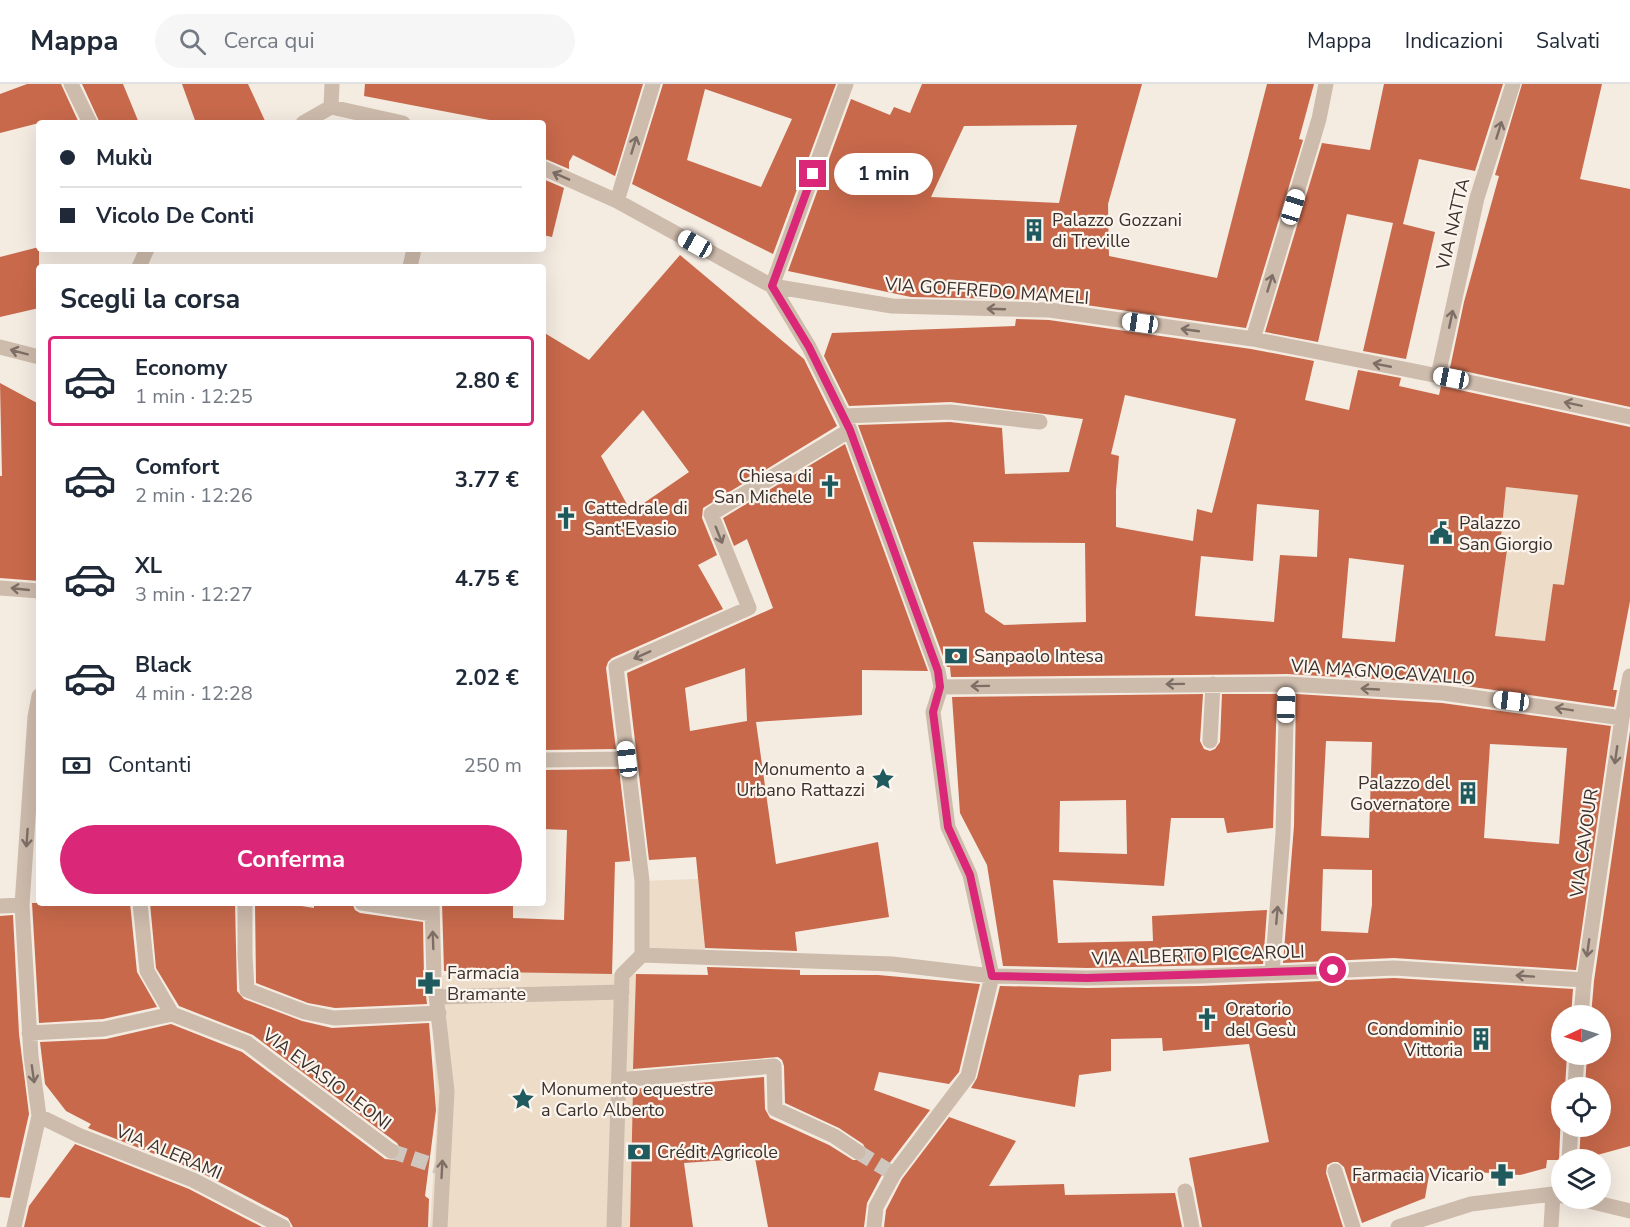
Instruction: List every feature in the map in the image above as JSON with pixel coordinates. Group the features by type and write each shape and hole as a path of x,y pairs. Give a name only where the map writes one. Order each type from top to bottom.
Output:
{"street":[{"path":"71,84 89,120"},
{"path":"332,84 332,107"},
{"path":"617,201 653,84"},
{"path":"846,84 772,286 809,347 846,423 938,671 940,687 933,712 948,827 970,875 992,976 968,1076 894,1174 876,1207 874,1227"},
{"path":"1253,339 1319,119 1326,84"},
{"name":"VIA NATTA","path":"1438,376 1478,198 1513,84"},
{"path":"308,120 332,107 390,120"},
{"name":"VIA GOFFREDO MAMELI","path":"546,169 617,201 772,286 892,306 1050,310 1253,339 1630,417"},
{"path":"0,347 36,356"},
{"path":"614,1227 622,975 642,955 642,881 616,667 749,608 711,514 846,423 950,412 1040,422"},
{"path":"0,588 36,591"},
{"name":"VIA CAVOUR","path":"1582,1005 1622,718 1630,676"},
{"path":"1210,741 1213,684"},
{"path":"1272,973 1283,834 1287,684"},
{"name":"VIA MAGNOCAVALLO","path":"940,687 1287,684 1443,693 1622,718"},
{"path":"14,1227 39,1116 29,1033 22,905 36,712"},
{"path":"546,760 627,759"},
{"path":"0,906 22,905"},
{"path":"29,1033 104,1029 172,1014 147,971 140,906"},
{"path":"245,906 247,990 305,1012 334,1018 439,1013"},
{"path":"397,906 432,909 434,978 438,997 447,1091 440,1227"},
{"name":"VIA ALBERTO PICCAROLI","path":"642,955 892,964 992,976 1087,978 1394,968 1584,980"},
{"path":"438,997 622,992"},
{"name":"VIA EVASIO LEONI","path":"172,1014 247,1043 391,1152"},
{"path":"619,1080 774,1066 775,1108 834,1136 858,1152"},
{"name":"VIA ALERAMI","path":"39,1116 78,1135 193,1180 283,1227"},
{"path":"1335,1171 1353,1227"},
{"path":"1185,1191 1192,1227"},
{"path":"1398,1227 1472,1204 1551,1196"},
{"path":"1611,1207 1630,1211"},
{"path":"1551,1227 1554,1209"}],"shaded area":[{"path":"1506,487 1578,495 1564,585 1545,641 1495,636 1507,550 1500,547"},
{"path":"698,879 705,951 642,955 642,881"},
{"path":"459,971 636,974 630,1227 430,1227 437,1117 431,979"}],"building":[{"path":"27,84 61,84 78,120 36,120 36,124 0,133 0,94"},
{"path":"82,84 123,84 138,120 99,120"},
{"path":"182,84 248,84 265,120 195,120"},
{"path":"365,84 643,84 615,176 573,155 569,162 569,169 546,159 546,120 489,120 364,96"},
{"path":"663,84 836,84 773,254 632,184","holes":["705,89 792,119 761,187 687,160"]},
{"path":"922,84 1142,84 1108,204 1109,256 1217,278 1267,84 1314,84 1299,139 1303,140 1246,328 1051,300 911,297 788,271 851,99 890,115 894,107 910,113","holes":["1077,125 1059,203 931,197 964,126"]},
{"path":"1384,84 1503,84 1475,171 1419,159 1403,224 1435,232 1406,359 1363,351 1393,223 1347,214 1318,342 1265,332 1322,143 1370,150"},
{"path":"1522,84 1602,84 1580,179 1630,189 1630,407 1450,368 1464,302 1499,176 1495,175"},
{"path":"546,180 564,188 552,237 546,236"},
{"path":"36,248 36,252 39,252 39,264 36,264 36,309 0,317 0,257"},
{"path":"680,255 804,359 837,426 703,508 702,518 717,555 698,565 723,609 612,658 608,662 606,668 616,749 546,750 546,334 589,360","holes":["643,410 689,472 631,512 601,456"]},
{"path":"1016,319 1049,320 1251,349 1314,361 1305,400 1349,410 1358,370 1401,378 1399,386 1439,395 1441,386 1630,427 1630,601 1613,690 1617,690 1614,707 1444,683 1287,674 951,677 950,667 947,667 858,425 950,422 1002,428 1005,474 1069,472 1083,419 951,402 849,406 824,356 832,333 1015,326","holes":["1125,395 1236,419 1212,513 1197,509 1193,541 1116,527 1119,456 1111,454","1506,487 1578,495 1564,585 1553,584 1545,641 1495,636 1507,550 1500,547","1257,504 1319,510 1317,557 1280,555 1274,622 1195,616 1201,556 1253,561","973,542 1085,543 1086,622 1004,625 985,612","1349,558 1404,565 1395,642 1342,638"]},
{"path":"0,383 36,402 36,581 0,578 0,476 2,476"},
{"path":"845,444 928,671 862,670 862,715 756,722 776,864 878,842 889,917 795,932 797,951 705,948 696,857 649,860 627,673 773,608 747,539 734,546 723,518","holes":["745,668 747,721 690,731 685,688"]},
{"path":"1203,694 1200,741 1204,749 1210,751 1215,749 1220,742 1222,694 1277,694 1273,828 1227,833 1224,818 1171,818 1164,886 1053,880 1058,943 1153,941 1152,916 1267,910 1263,964 1087,968 1003,966 987,865 960,813 952,697","holes":["1126,800 1127,854 1059,852 1060,801"]},
{"path":"1296,694 1442,703 1611,726 1576,970 1394,958 1283,963 1294,826","holes":["1326,741 1372,742 1369,838 1321,836","1490,744 1567,748 1559,844 1484,838","1323,869 1372,870 1372,905 1368,933 1321,931"]},
{"path":"1630,731 1630,1146 1611,1151 1611,1149 1580,1149 1580,1137 1611,1137 1611,1077 1586,1077 1586,1065 1611,1065 1611,1005 1592,1005"},
{"path":"619,769 630,861 615,862 612,974 444,971 442,906 513,906 513,918 564,920 567,830 546,829 546,770"},
{"path":"32,903 36,903 36,906 130,906 137,972 157,1007 103,1019 39,1023"},
{"path":"150,906 235,906 237,991 244,999 302,1021 332,1028 429,1023 436,1110 425,1196 429,1199 428,1227 293,1227 288,1218 198,1171 88,1128 91,1124 66,1111 45,1084 40,1042 106,1039 171,1024 242,1052 385,1159 394,1160 399,1156 400,1148 397,1143 253,1035 179,1006 156,968"},
{"path":"255,906 314,908 314,906 353,906 360,913 423,922 427,1004 335,1008 308,1003 256,983"},
{"path":"13,915 19,1034 29,1114 10,1198 0,1197 0,916"},
{"path":"707,967 800,970 800,975 878,975 980,984 959,1072 949,1084 879,1072 874,1090 930,1110 885,1169 867,1203 864,1227 768,1227 755,1158 684,1163 693,1227 630,1227 633,1089 764,1077 765,1109 770,1118 829,1145 853,1160 863,1160 868,1153 863,1144 839,1128 785,1103 784,1066 778,1057 633,1069 636,974 708,975"},
{"path":"1394,978 1573,989 1572,1005 1551,1005 1551,1065 1566,1065 1566,1077 1551,1077 1551,1137 1560,1137 1559,1149 1551,1149 1551,1160 1547,1160 1546,1168 1520,1175 1430,1169 1425,1198 1362,1223 1344,1167 1338,1162 1333,1162 1327,1165 1326,1173 1343,1227 1202,1227 1189,1158 1269,1142 1249,1044 1163,1051 1162,1038 1111,1039 1111,1071 1079,1075 1075,1107 971,1088 977,1078 1000,986 1087,988"},
{"path":"949,1117 1016,1141 989,1186 1064,1184 1065,1195 1175,1193 1182,1227 884,1227 886,1210 902,1179"},
{"path":"75,1144 189,1189 262,1227 24,1227 29,1206"}],"tunnel":[{"path":"391,1151 442,1168"},
{"path":"858,1152 894,1174"}],"place":[{"name":"Palazzo Gozzani di Treville","path":"1034,230"},
{"name":"Chiesa di San Michele","path":"830,486"},
{"name":"Cattedrale di Sant'Evasio","path":"566,518"},
{"name":"Palazzo San Giorgio","path":"1441,533"},
{"name":"Sanpaolo Intesa","path":"956,656"},
{"name":"Monumento a Urbano Rattazzi","path":"883,779"},
{"name":"Palazzo del Governatore","path":"1468,793"},
{"name":"Farmacia Bramante","path":"429,983"},
{"name":"Oratorio del Gesù","path":"1207,1019"},
{"name":"Condominio Vittoria","path":"1481,1039"},
{"name":"Monumento equestre a Carlo Alberto","path":"523,1099"},
{"name":"Crédit Agricole","path":"639,1152"},
{"name":"Farmacia Vicario","path":"1502,1175"}],"route":[{"path":"813,174 772,286 809,347 850,430 938,671 940,687 933,712 948,827 970,875 992,976 1087,978 1201,976 1333,970"}]}
